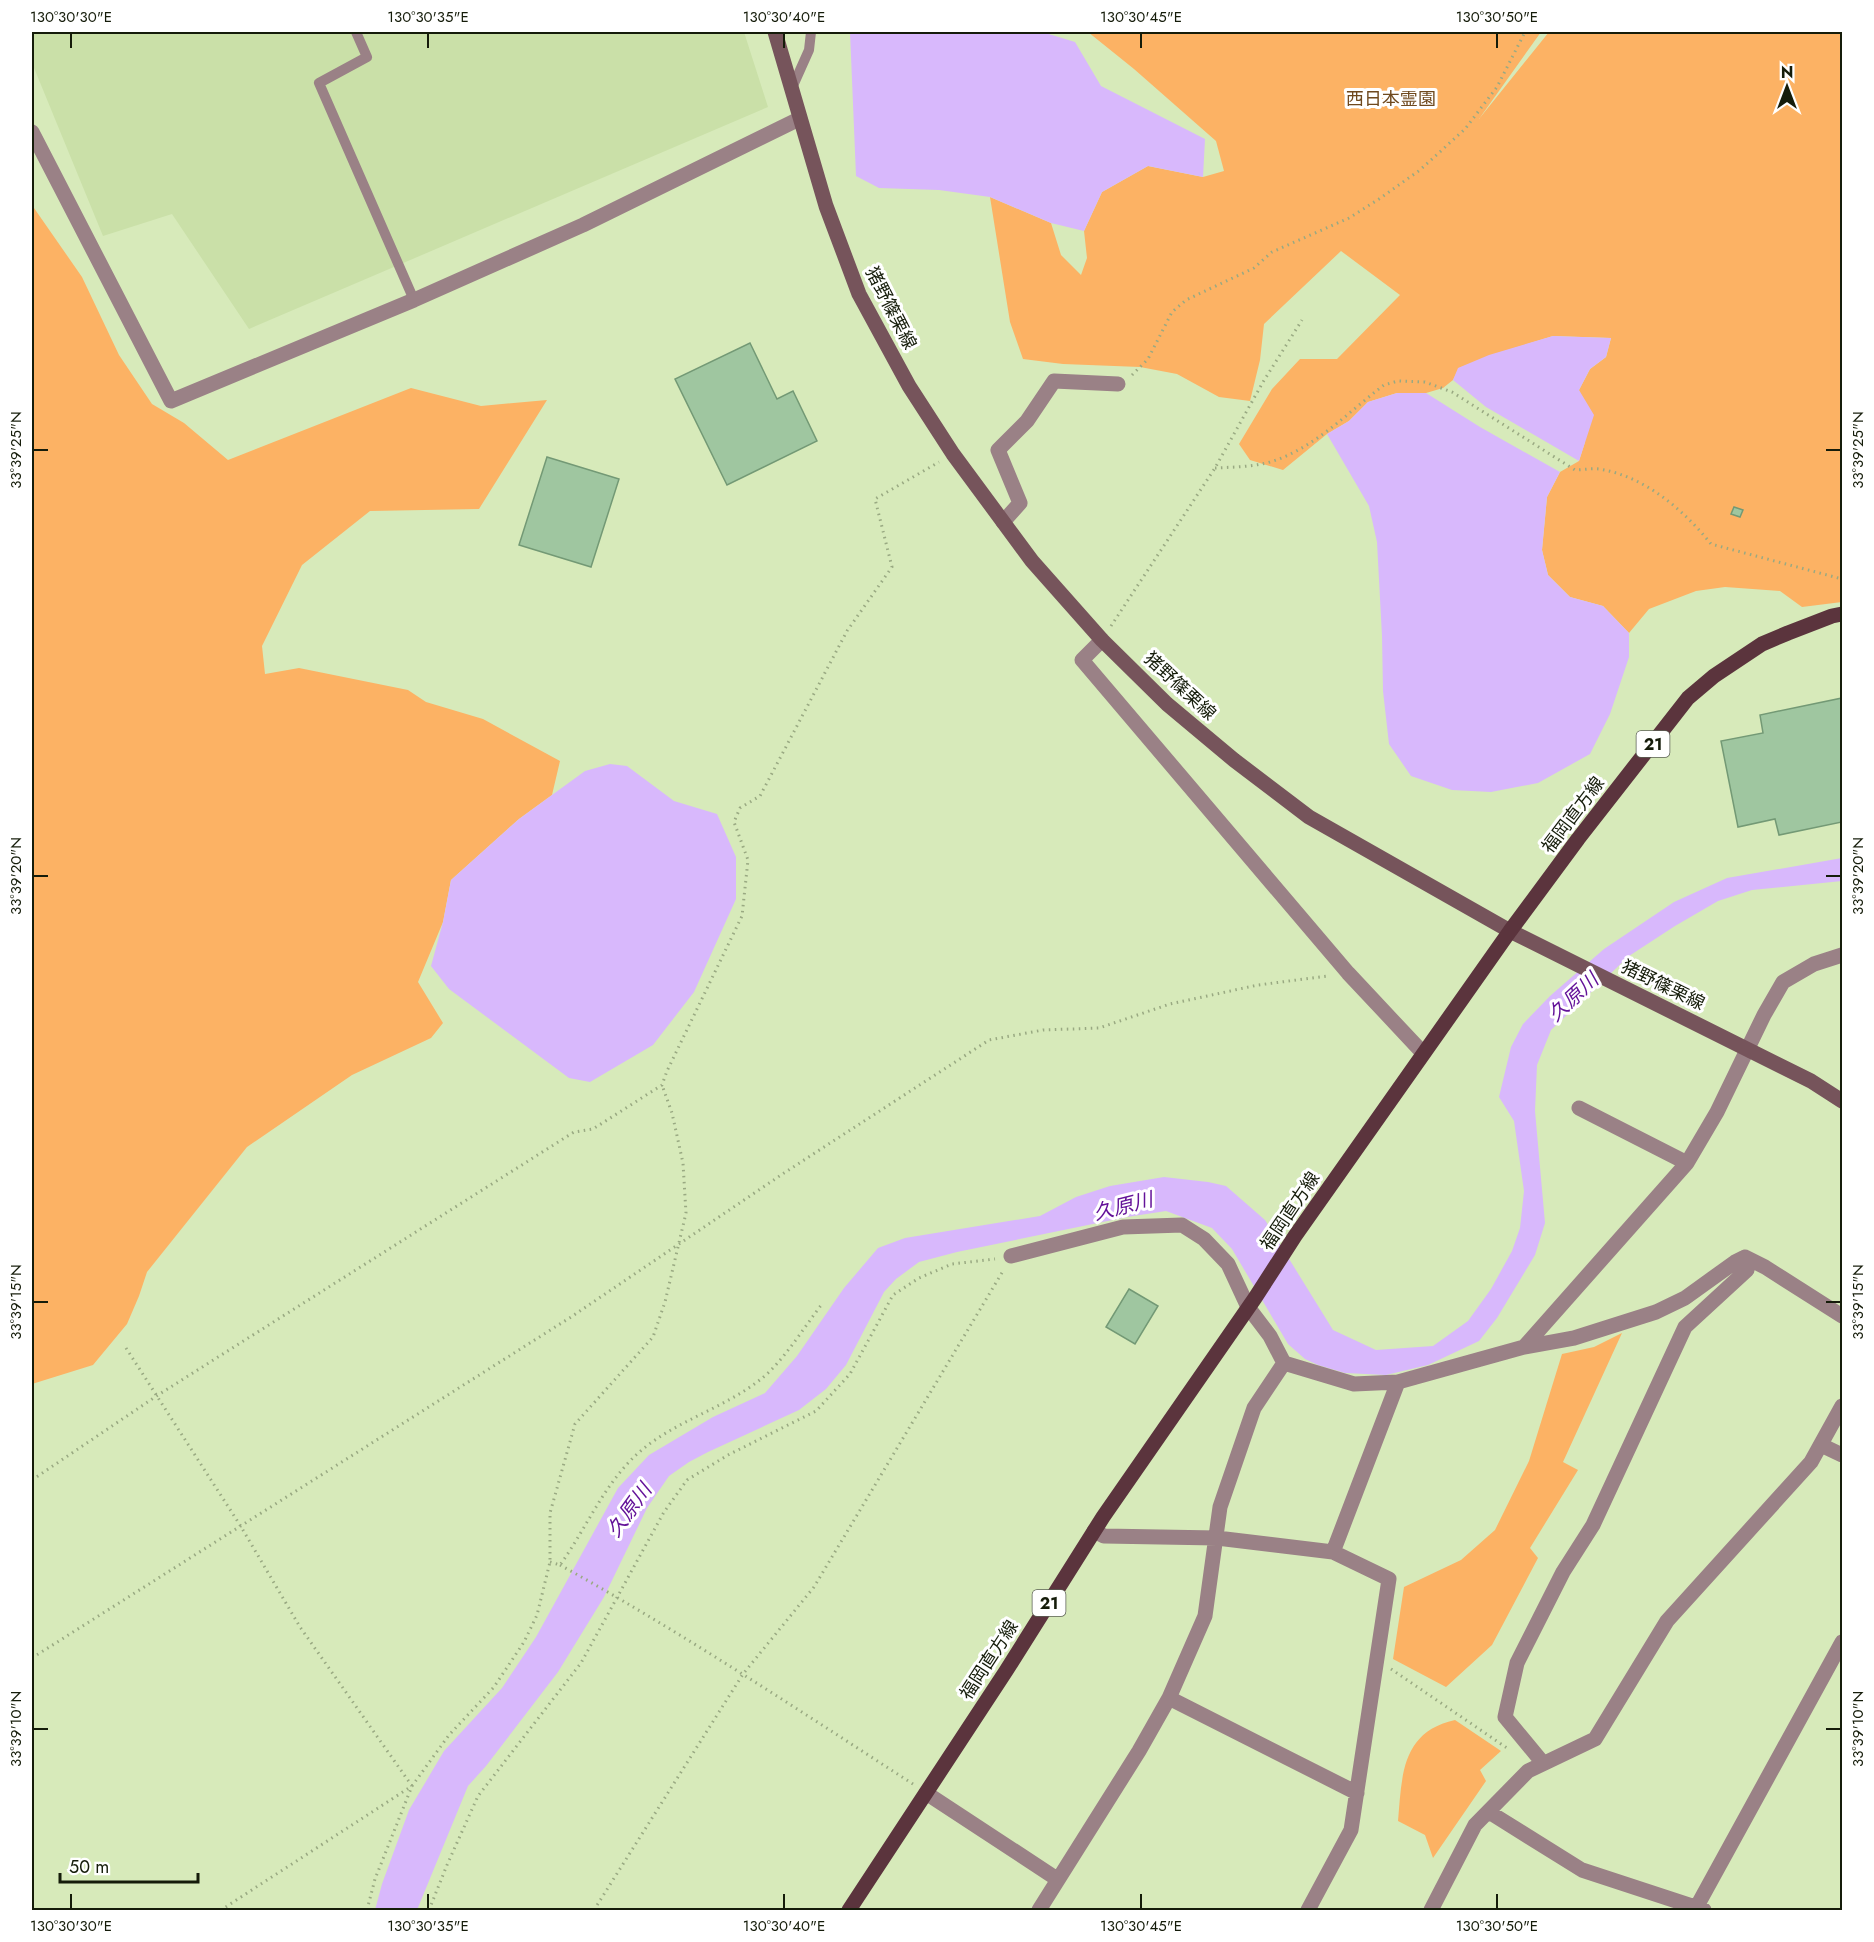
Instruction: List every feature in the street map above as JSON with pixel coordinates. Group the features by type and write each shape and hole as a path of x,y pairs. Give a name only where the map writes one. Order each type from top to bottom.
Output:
{"main road":[{"name":"猪野篠栗線","path":"776,32 799,119 826,206 859,294 909,386 953,454 1032,561 1102,640 1167,704 1234,760 1309,817 1510,932 1811,1081 1842,1101"},
{"name":"福岡直方線","path":"849,1911 1006,1671 1094,1531 1252,1303 1295,1236 1423,1053 1578,839 1688,698 1714,676 1762,644 1842,614"}],"street":[{"path":"32,132 171,401 414,300 583,225 799,119"},
{"path":"1004,522 1020,503 998,450 1027,421 1054,381 1118,384"},
{"path":"1102,640 1082,660 1348,973 1423,1053"},
{"path":"1524,1347 1687,1163 1717,1112 1783,982 1814,964 1842,956"},
{"path":"1579,1108 1687,1163"},
{"path":"1011,1256 1123,1227 1182,1225 1204,1239 1228,1263 1284,1363 1354,1383 1398,1382 1524,1347 1574,1338 1656,1312 1685,1298 1745,1257"},
{"path":"1745,1257 1765,1267 1842,1316"},
{"path":"1543,1763 1505,1717 1517,1663 1563,1572 1593,1525 1685,1327 1747,1270 1745,1257"},
{"path":"1039,1911 1169,1698 1205,1616 1220,1508 1254,1408 1284,1363"},
{"path":"1333,1552 1398,1382"},
{"path":"1431,1911 1475,1826 1528,1771 1595,1739 1667,1621 1811,1462 1842,1406"},
{"path":"1821,1444 1842,1455"},
{"path":"1094,1531 1104,1536 1217,1538 1333,1552 1389,1579 1351,1830 1308,1911"},
{"path":"1489,1812 1582,1870 1700,1909 1842,1642"},
{"path":"1169,1698 1357,1793"},
{"path":"926,1793 1057,1880"}],"lane":[{"path":"356,32 368,57 319,83 414,300"},
{"path":"792,88 809,50 811,32"}],"path":[{"path":"1118,384 1134,374 1148,359 1172,312 1186,300 1254,268 1272,252 1349,218 1420,170 1465,129 1497,87 1525,32"},
{"path":"1102,640 1215,468 1263,382 1302,320"},
{"path":"1215,468 1245,467 1294,453 1384,385 1398,381 1425,382 1452,392 1575,470 1597,469 1620,475 1649,488 1668,500 1701,531 1711,544 1842,579"},
{"path":"32,1480 158,1395 574,1132 593,1129 662,1085 742,916 748,860 734,822 740,808 760,796 847,631 892,567 875,499 953,454"},
{"path":"32,1658 571,1317 784,1173 989,1040 1043,1030 1099,1028 1181,1002 1258,985 1348,973"},
{"path":"367,1911 375,1879 412,1786 449,1735 494,1687 524,1642 537,1615 550,1562 550,1513 575,1424 653,1337 665,1302 686,1213 683,1163 672,1113 662,1085"},
{"path":"429,1911 478,1796 581,1663 664,1512 687,1480 728,1455 816,1411 850,1374 893,1295 918,1278 952,1264 1011,1256"},
{"path":"594,1911 743,1674 814,1587 1011,1256"},
{"path":"560,1565 576,1543 604,1493 635,1456 677,1425 717,1407 762,1379 822,1304"},
{"path":"126,1348 240,1525 300,1627 412,1786"},
{"path":"550,1562 560,1565 618,1597 743,1674 926,1793"},
{"path":"1377,1659 1507,1748"},
{"path":"221,1911 412,1786"}],"shaded area":[{"path":"32,32 744,32 768,107 249,329 172,214 103,236 32,63"}],"green space":[{"name":"西日本霊園","path":"1088,32 1541,32 1479,119 1549,32 1842,32 1842,602 1802,607 1780,591 1725,587 1696,591 1649,609 1629,633 1603,606 1570,597 1548,575 1542,550 1547,497 1560,472 1579,461 1585,442 1579,390 1590,369 1606,357 1611,338 1553,336 1495,354 1459,368 1453,380 1443,388 1426,393 1397,393 1368,402 1349,421 1327,434 1283,470 1250,460 1239,444 1272,389 1300,359 1337,359 1400,295 1341,251 1264,324 1260,360 1250,401 1219,397 1177,374 1140,367 1063,364 1023,359 1010,322 990,197 1051,223 1061,255 1081,275 1087,258 1084,231 1102,192 1148,166 1203,177 1224,171 1216,141"},
{"path":"34,208 82,277 119,355 152,404 184,423 228,460 411,388 481,406 547,400 479,509 370,511 302,565 262,646 265,674 299,668 408,690 426,702 483,719 560,761 552,795 519,819 451,880 443,922 418,982 443,1023 431,1038 352,1075 247,1147 147,1272 127,1324 93,1365 32,1384 32,209"},
{"path":"1622,1333 1563,1462 1578,1470 1530,1548 1538,1558 1492,1645 1446,1687 1393,1659 1404,1587 1461,1560 1495,1530 1529,1461 1562,1354 1594,1347"},
{"path":"1455,1720 1501,1751 1480,1770 1486,1781 1433,1858 1425,1835 1398,1821 1401,1788 1408,1758 1414,1745 1437,1726"}],"water":[{"path":"850,32 1042,32 1075,42 1101,86 1205,139 1203,177 1148,166 1102,192 1084,231 1051,223 990,197 939,190 879,188 856,176"},
{"path":"1553,336 1611,338 1606,357 1590,369 1579,390 1594,415 1579,461 1486,407 1453,380 1458,368 1489,355"},
{"path":"1397,393 1426,393 1480,427 1560,472 1547,497 1542,550 1548,575 1570,597 1603,606 1629,633 1629,657 1610,714 1590,754 1538,783 1491,792 1452,790 1411,776 1389,744 1383,691 1377,542 1369,506 1327,434 1349,421 1368,402"},
{"path":"610,764 627,766 674,801 717,814 736,857 736,899 694,992 653,1045 590,1082 569,1078 449,989 431,966 451,880 519,819 585,771"},
{"name":"久原川","path":"1842,858 1842,881 1752,890 1718,901 1675,926 1629,956 1551,1030 1537,1065 1535,1111 1545,1223 1535,1255 1497,1318 1479,1341 1428,1365 1386,1375 1345,1373 1305,1359 1288,1344 1232,1249 1212,1228 1166,1211 957,1252 919,1262 896,1279 884,1292 846,1365 826,1389 799,1410 708,1452 669,1476 647,1508 604,1597 558,1672 468,1786 417,1910 375,1910 409,1810 444,1751 502,1688 536,1637 618,1488 649,1455 713,1417 765,1393 797,1356 844,1288 878,1248 905,1238 1040,1216 1076,1197 1110,1186 1164,1177 1208,1182 1226,1186 1265,1220 1333,1330 1376,1350 1433,1346 1468,1321 1491,1289 1512,1251 1520,1228 1524,1191 1514,1121 1499,1097 1511,1047 1523,1024 1550,996 1604,949 1674,902 1727,878"}],"building":[{"path":"750,343 777,399 793,391 817,441 727,485 675,379"},
{"path":"547,457 619,479 591,567 519,545"},
{"path":"1734,507 1743,510 1740,517 1731,514"},
{"path":"1842,698 1842,822 1779,835 1775,819 1738,827 1721,741 1763,733 1760,715"},
{"path":"1129,1289 1158,1306 1135,1344 1106,1327"}]}
